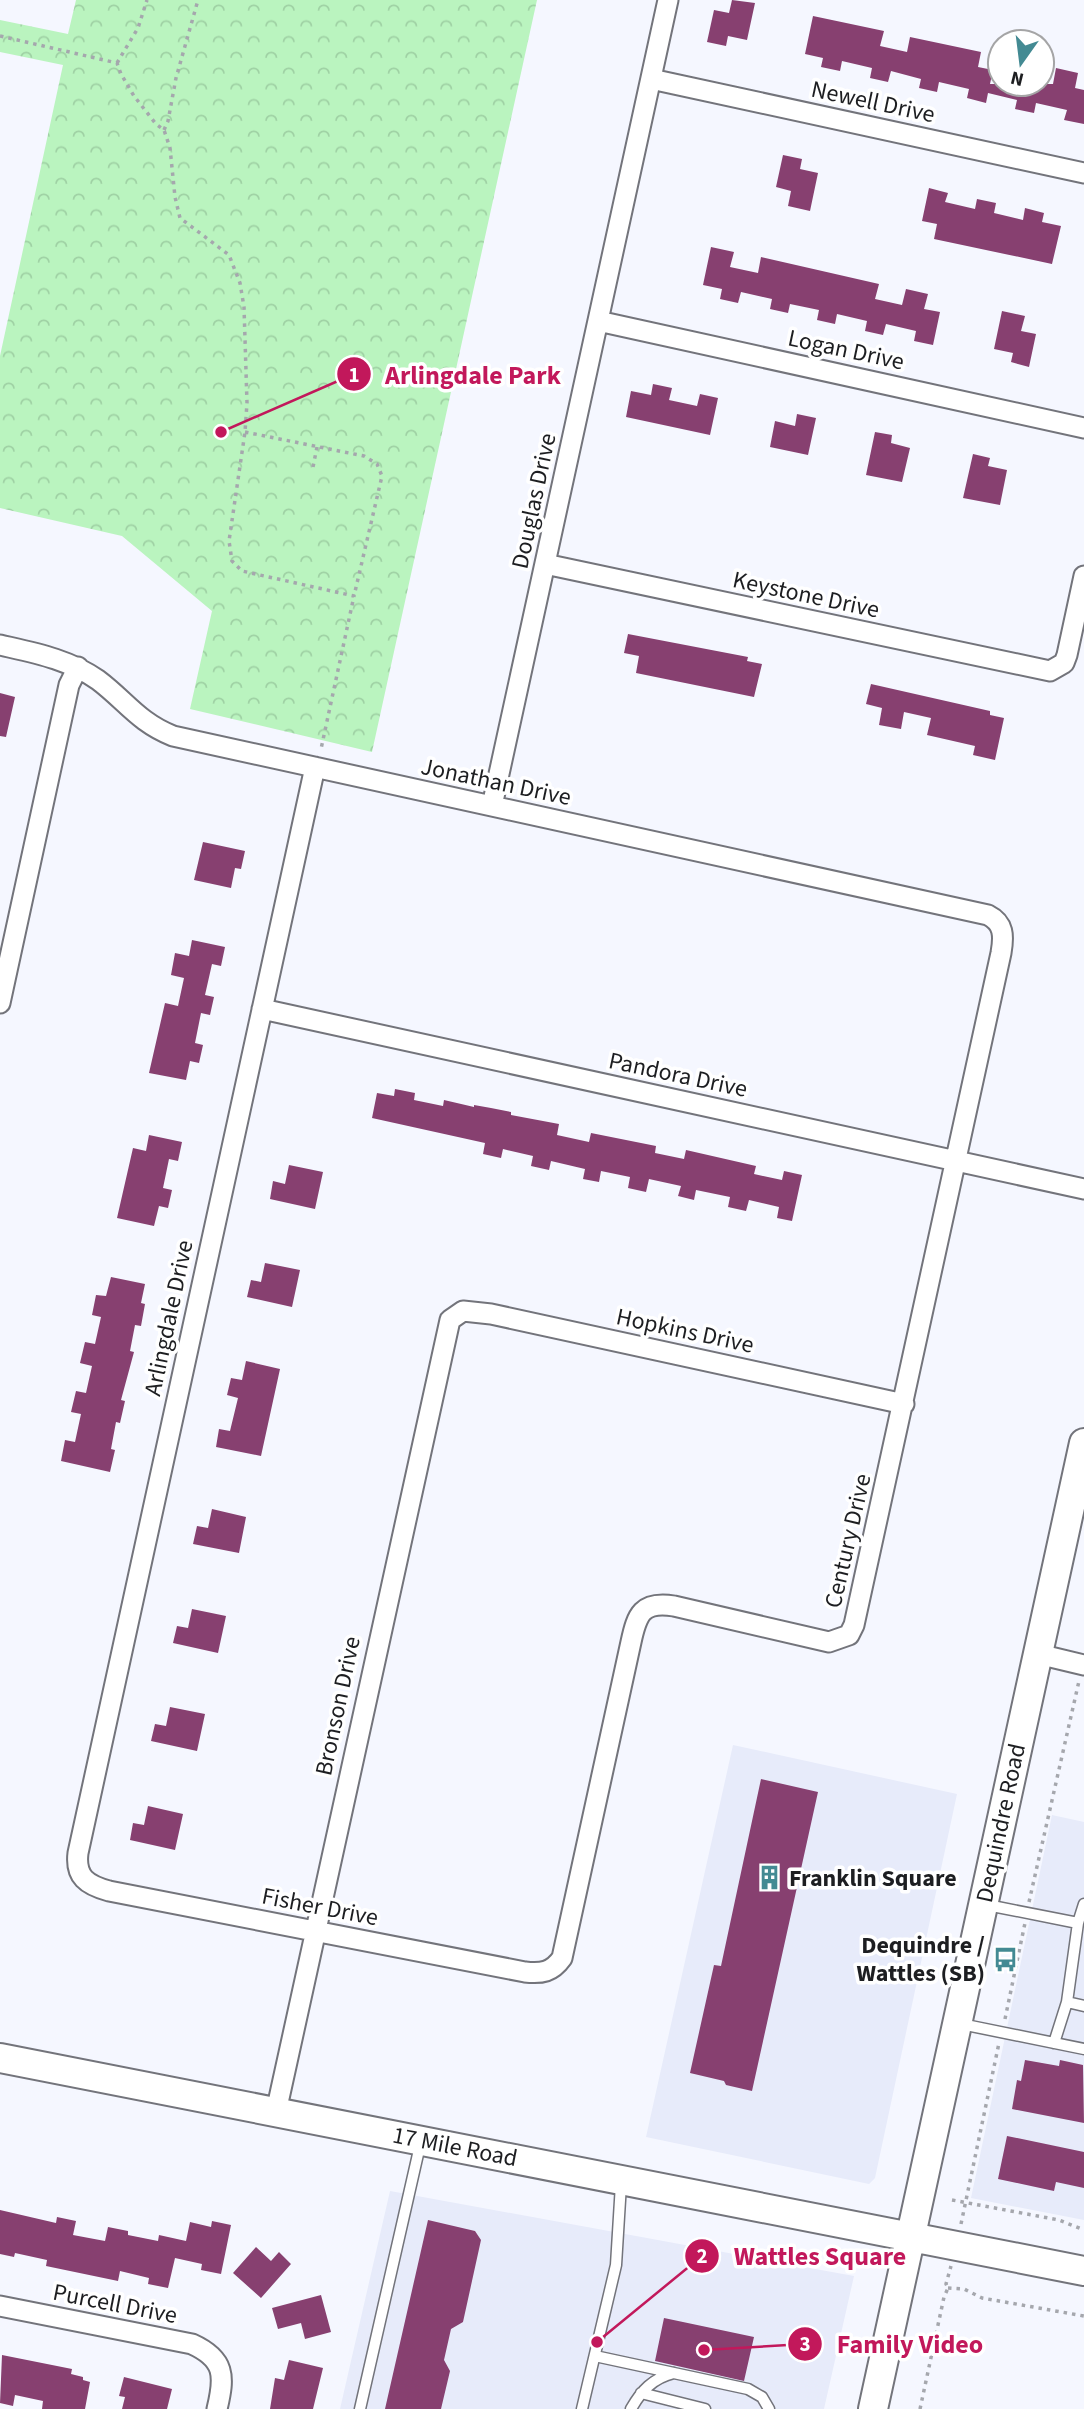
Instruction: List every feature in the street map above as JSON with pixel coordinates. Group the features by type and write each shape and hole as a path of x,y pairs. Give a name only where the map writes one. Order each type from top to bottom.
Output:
{"main road":[{"name":"Dequindre Road","path":"873,2409 1082,1459"},
{"name":"17 Mile Road","path":"0,2058 1084,2271"}],"street":[{"name":"Douglas Drive","path":"492,806 668,0"},
{"name":"Newell Drive","path":"651,79 1084,173"},
{"name":"Logan Drive","path":"598,321 1084,428"},
{"name":"Keystone Drive","path":"545,564 1041,671 1057,669 1064,663 1084,576"},
{"name":"Jonathan Drive","path":"0,645 55,658 78,667 98,680 142,720 173,736 988,915 1000,925"},
{"path":"0,1003 69,685 78,667"},
{"name":"Arlingdale Drive","path":"82,1879 78,1872 78,1853 315,767"},
{"name":"Century Drive","path":"552,1969 562,1958 635,1622 640,1612 661,1604 829,1642 849,1635 857,1616 1001,953 1003,940 1000,925"},
{"name":"Pandora Drive","path":"261,1009 1084,1189"},
{"name":"Hopkins Drive","path":"456,1314 472,1310 904,1404"},
{"name":"Bronson Drive","path":"276,2112 447,1326 456,1314"},
{"path":"1038,1654 1084,1665"},
{"name":"Fisher Drive","path":"82,1879 93,1887 109,1891 526,1972 536,1973 552,1969"},
{"name":"Purcell Drive","path":"0,2306 192,2344 204,2349 216,2360 222,2376 218,2409"}],"lane":[{"path":"983,1904 1078,1923"},
{"path":"1054,2043 1067,2002 1078,1923 1084,1904"},
{"path":"1067,2002 1084,2006"},
{"path":"957,2024 1084,2049"},
{"path":"360,2409 421,2141"},
{"path":"582,2409 616,2265 621,2180"},
{"path":"595,2356 748,2389 762,2397 769,2409"},
{"path":"631,2409 640,2393 662,2376 674,2372"},
{"path":"640,2393 705,2409"}],"path":[{"path":"117,63 138,28 147,0"},
{"path":"164,130 198,0"},
{"path":"0,36 117,63"},
{"path":"117,63 134,96 164,130 170,148 180,218 229,255 240,283 244,307 247,403 229,541 232,561 242,571 354,596"},
{"path":"245,432 364,456 377,464 382,476 322,746"},
{"path":"313,467 317,447"},
{"path":"1029,1901 1078,1686"},
{"path":"1004,2020 1024,1927"},
{"path":"963,2216 998,2046"},
{"path":"952,2200 1059,2220 1084,2230"},
{"path":"920,2409 947,2286 964,2289 982,2298 1084,2316"}],"shaded area":[{"path":"733,1745 957,1794 875,2178 869,2184 646,2137"},
{"path":"1052,1815 1084,1822 1084,2220 971,2198"},
{"path":"390,2191 854,2276 824,2409 340,2409"}],"green space":[{"path":"76,0 537,0 372,752 190,709 212,611 122,536 0,508 0,356 63,65 0,52 0,20 68,34"}],"building":[{"path":"732,0 755,3 747,40 728,36 726,46 707,42 714,10 729,13"},
{"path":"813,16 884,31 880,46 907,52 910,37 981,52 978,67 986,69 986,103 967,98 969,89 939,82 937,92 919,88 921,79 891,71 888,82 870,78 872,68 842,61 840,71 821,67 823,58 805,54"},
{"path":"1056,68 1078,73 1075,88 1084,90 1084,124 1064,120 1067,110 1036,103 1034,113 1015,109 1017,100 1009,98 1056,98"},
{"path":"783,155 802,159 800,169 818,173 810,211 788,206 791,191 776,187"},
{"path":"929,188 948,193 945,202 975,209 977,199 996,203 994,213 1023,220 1025,208 1044,213 1042,222 1061,226 1052,264 934,239 937,224 922,221"},
{"path":"711,247 734,252 730,267 758,273 761,257 879,284 875,299 902,305 906,289 928,294 924,309 940,312 933,345 914,341 916,331 886,324 883,335 865,331 867,321 837,314 835,324 817,320 819,310 790,304 788,313 770,309 772,299 741,292 738,303 720,299 722,289 703,285"},
{"path":"1002,311 1025,316 1021,331 1036,334 1029,367 1011,362 1013,353 994,349"},
{"path":"653,384 672,388 669,400 697,406 700,394 718,398 710,435 626,417 631,391 651,395"},
{"path":"797,414 816,418 808,455 770,447 775,421 795,426"},
{"path":"875,432 892,435 891,443 910,448 902,482 866,475"},
{"path":"973,454 990,458 988,466 1007,470 1000,505 963,498"},
{"path":"628,634 748,657 747,661 762,664 754,697 636,673 639,656 624,653"},
{"path":"871,684 990,711 990,715 1004,718 995,760 973,755 975,746 927,735 931,718 904,712 901,729 879,725 882,708 866,704"},
{"path":"0,693 15,697 6,737 0,736"},
{"path":"203,842 245,851 241,869 235,868 231,888 194,880"},
{"path":"192,940 225,947 221,966 212,964 205,995 214,997 210,1015 201,1013 195,1043 203,1045 199,1063 190,1061 186,1080 149,1073 165,1003 178,1006 184,978 171,975 175,953 189,956"},
{"path":"395,1089 415,1093 414,1100 443,1106 444,1100 559,1124 557,1135 589,1142 591,1133 656,1146 655,1153 684,1159 686,1150 756,1166 754,1174 782,1180 784,1171 802,1175 792,1221 777,1218 779,1207 749,1200 746,1211 728,1207 730,1197 696,1190 694,1200 678,1196 681,1186 649,1179 646,1192 628,1188 630,1177 601,1171 599,1182 583,1179 585,1169 551,1161 549,1170 531,1166 533,1156 503,1149 501,1158 483,1154 485,1143 372,1118 377,1093 394,1096"},
{"path":"149,1135 182,1142 178,1161 169,1159 163,1188 172,1190 168,1208 159,1206 154,1226 117,1218 133,1148 146,1151"},
{"path":"289,1165 323,1172 315,1209 270,1199 273,1181 285,1184"},
{"path":"265,1263 300,1270 292,1307 247,1297 251,1280 261,1282"},
{"path":"111,1277 145,1284 141,1303 145,1304 141,1326 135,1325 130,1351 134,1352 121,1400 125,1401 120,1423 116,1422 111,1449 115,1450 110,1472 61,1461 65,1440 75,1442 81,1414 71,1412 76,1391 86,1393 92,1366 80,1363 85,1342 95,1344 101,1317 92,1315 96,1295 106,1296"},
{"path":"246,1361 280,1369 261,1456 216,1447 219,1429 230,1431 238,1398 227,1395 231,1378 242,1380"},
{"path":"212,1509 246,1517 239,1553 193,1544 197,1526 208,1528"},
{"path":"192,1609 226,1616 218,1653 173,1643 177,1626 188,1628"},
{"path":"170,1707 205,1714 197,1751 151,1741 155,1724 166,1726"},
{"name":"Franklin Square","path":"761,1779 818,1792 752,2091 690,2073 714,1965 721,1966"},
{"path":"148,1806 183,1814 175,1850 130,1840 133,1823 144,1825"},
{"path":"1025,2060 1059,2066 1060,2060 1083,2065 1084,2123 1012,2109 1017,2080 1021,2081"},
{"path":"1007,2136 1084,2152 1084,2188 1056,2182 1054,2191 998,2179"},
{"path":"0,2210 56,2223 57,2217 76,2221 73,2235 105,2241 108,2227 128,2231 128,2235 158,2241 159,2235 186,2241 190,2222 211,2227 212,2221 231,2225 221,2274 201,2270 202,2264 175,2258 168,2288 148,2284 149,2278 120,2271 118,2281 46,2266 47,2260 15,2253 14,2257 0,2254"},
{"path":"428,2220 475,2231 481,2240 463,2322 451,2329 444,2360 450,2371 441,2409 385,2409"},
{"path":"256,2247 271,2261 279,2252 291,2264 261,2298 233,2273"},
{"path":"321,2295 331,2332 305,2339 301,2323 278,2329 272,2308"},
{"path":"664,2318 754,2337 744,2381 655,2361"},
{"path":"2,2355 72,2369 71,2374 90,2382 85,2409 42,2409 43,2401 15,2395 13,2406 0,2403"},
{"path":"289,2360 323,2368 313,2409 270,2409 275,2378 284,2380"},
{"path":"124,2377 172,2389 167,2409 122,2409 125,2397 119,2396"}],"place":[{"name":"Arlingdale Park","path":"221,432"},
{"name":"Franklin Square","path":"769,1878"},
{"name":"Dequindre / Wattles (SB)","path":"1005,1959"},
{"name":"Wattles Square","path":"597,2342"},
{"name":"Family Video","path":"704,2350"}]}
